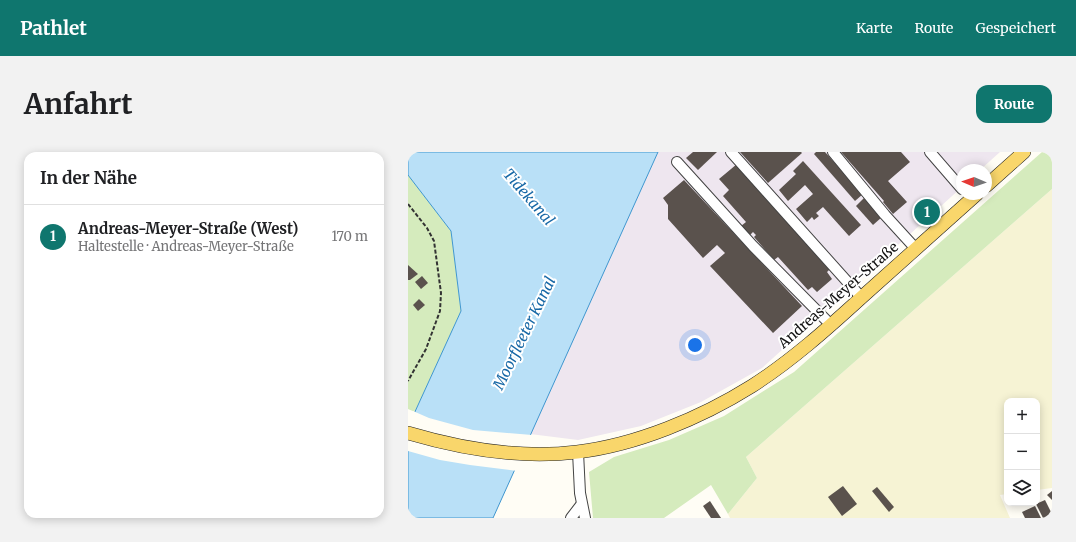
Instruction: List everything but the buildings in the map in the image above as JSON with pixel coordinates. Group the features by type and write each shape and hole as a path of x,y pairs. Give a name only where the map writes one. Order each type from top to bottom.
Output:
{"main road":[{"path":"992,181 1024,152"},
{"name":"Andreas-Meyer-Straße","path":"408,433 481,450 553,454 578,452 643,438 698,415 751,386 831,325 916,249 967,200"}],"street":[{"path":"731,152 861,297"},
{"path":"833,152 885,215 916,249"},
{"path":"930,152 956,182"},
{"path":"677,162 753,246 831,325"},
{"path":"578,452 581,504 585,518"},
{"path":"571,518 581,504"}],"path":[{"path":"408,204 427,228 434,241 441,292 440,311 426,349 408,381"}],"shaded area":[{"path":"658,152 1000,152 987,164 956,164 956,192 762,368 701,402 641,426 578,440 530,434"},
{"path":"1052,189 1052,488 1040,490 1040,398 1004,398 1004,494 1000,495 1010,518 730,518 728,514 757,478 746,457"}],"green space":[{"path":"1042,152 1052,152 1052,189 746,457 757,478 728,514 711,485 664,518 593,518 589,472 614,457 669,440 724,416 794,372 988,200 992,200 992,196"},
{"path":"408,175 451,231 461,311 415,412 408,409"}],"water":[{"path":"408,152 658,152 493,518 408,518 408,427 461,311 451,231 408,175"}],"pier":[{"path":"413,411 429,418 473,430 532,435 517,471 440,460 408,451 408,422"}],"place":[{"name":"Andreas-Meyer-Straße (West)","path":"927,212"}],"water label":[{"name":"Tidekanal","path":"529,197"},
{"name":"Moorfleeter Kanal","path":"524,333"}]}
